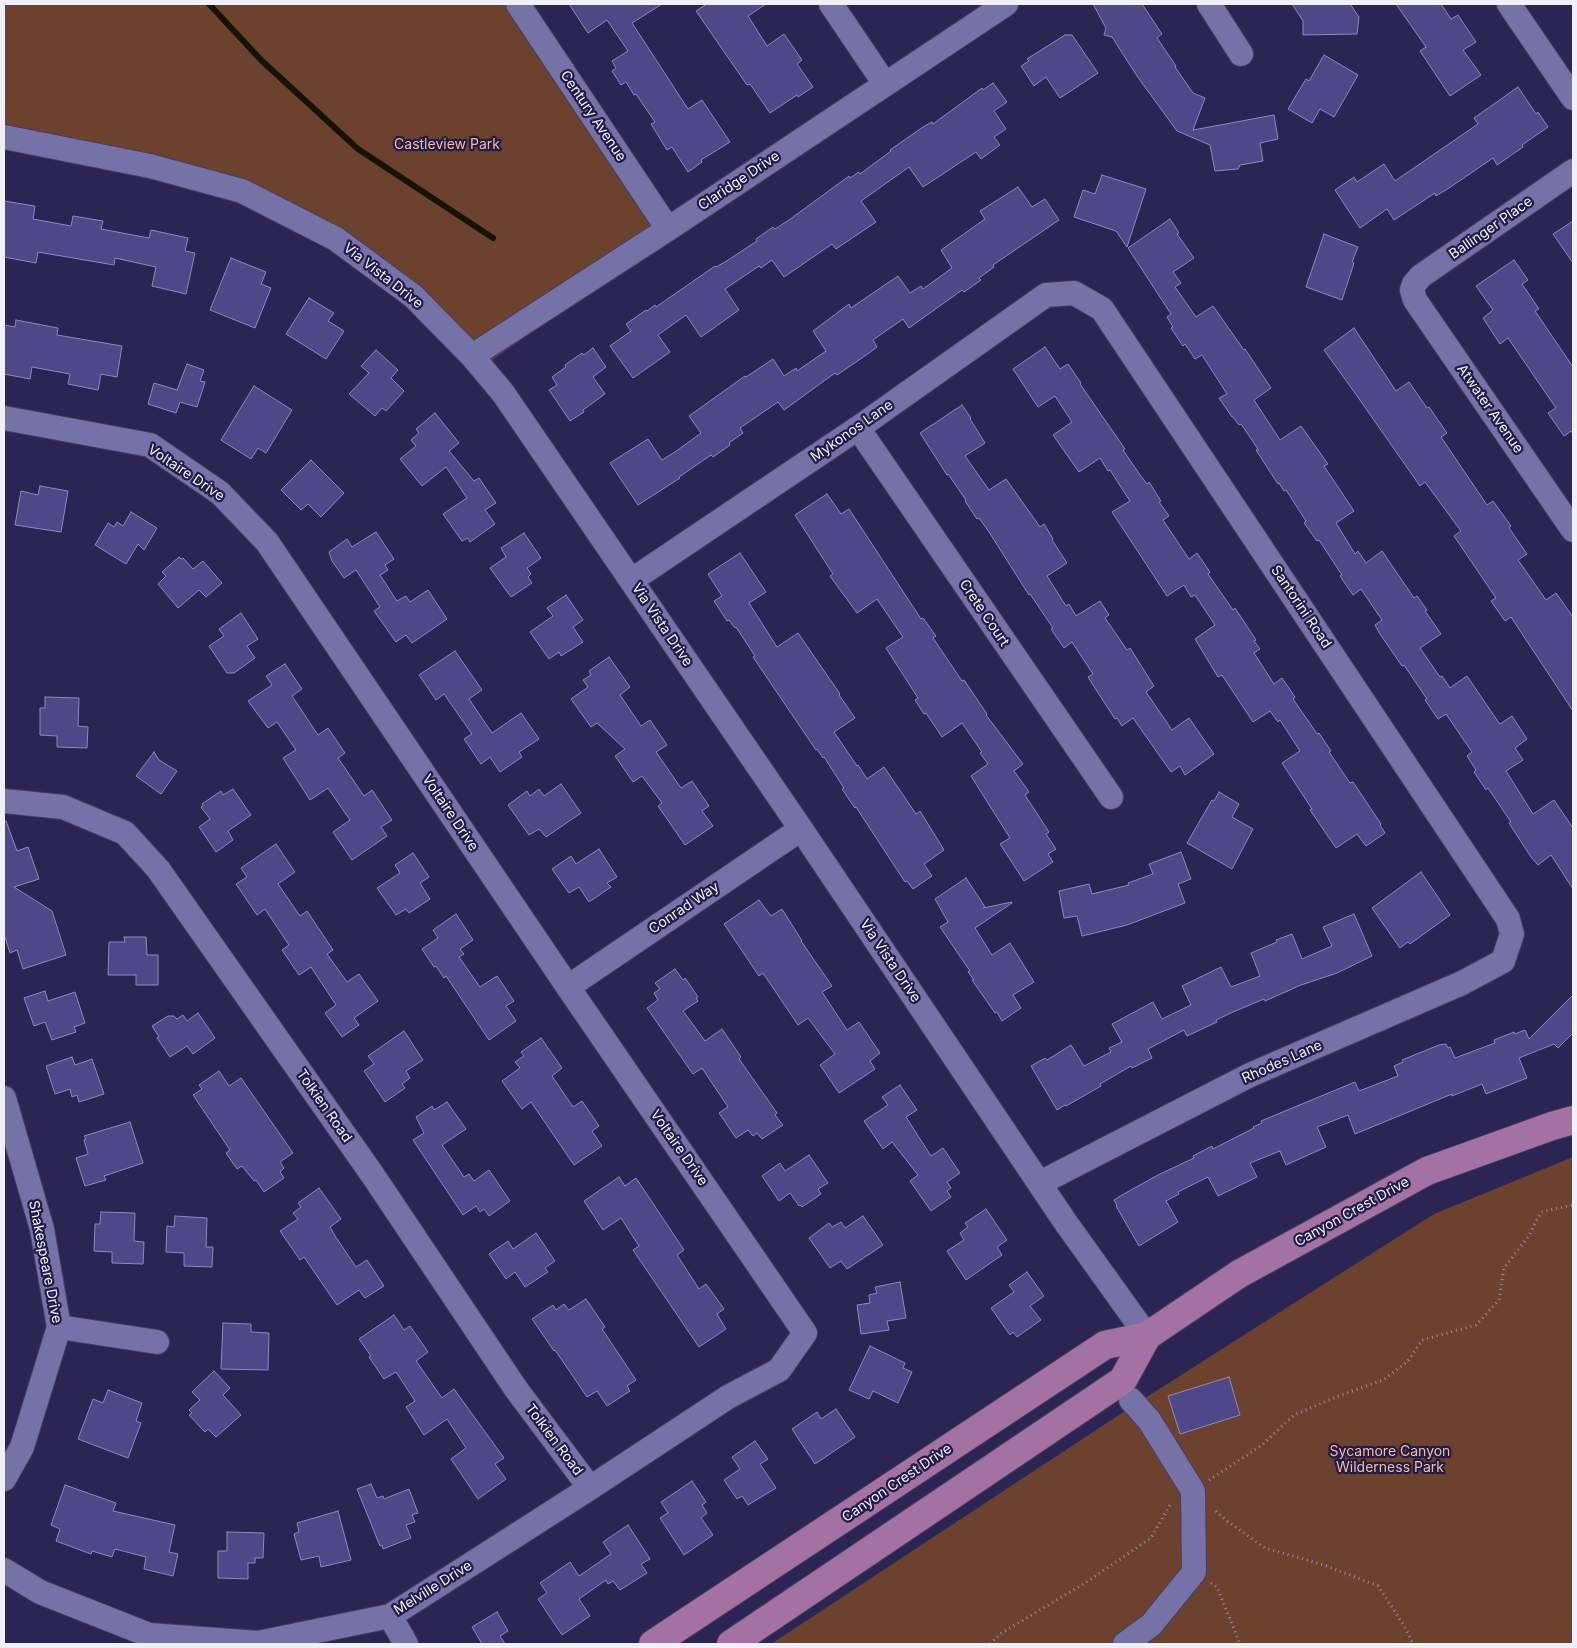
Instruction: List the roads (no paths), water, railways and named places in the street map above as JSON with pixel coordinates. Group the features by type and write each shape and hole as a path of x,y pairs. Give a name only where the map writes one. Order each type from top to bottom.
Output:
{"main road":[{"name":"Canyon Crest Drive","path":"653,1644 1105,1345 1147,1336 1239,1274 1427,1171 1573,1120"},
{"name":"Canyon Crest Drive","path":"731,1644 1123,1380 1147,1336"}],"street":[{"name":"Century Avenue","path":"518,4 668,229"},
{"path":"831,4 885,84"},
{"name":"Claridge Drive","path":"472,356 668,229 1006,4"},
{"path":"1209,4 1241,54"},
{"path":"1509,4 1573,98"},
{"name":"Via Vista Drive","path":"4,137 150,166 242,191 336,239 412,296 472,356 503,393 632,580 1066,1223 1147,1336"},
{"name":"Ballinger Place","path":"1412,288 1420,276 1573,171"},
{"name":"Atwater Avenue","path":"1412,288 1415,300 1573,530"},
{"name":"Mykonos Lane","path":"632,580 858,428 1046,295 1074,293"},
{"name":"Santorini Road","path":"1074,293 1102,309 1508,919 1512,934"},
{"name":"Voltaire Drive","path":"4,418 150,445 220,493 267,542 805,1333"},
{"name":"Crete Court","path":"858,428 1111,797"},
{"name":"Tolkien Road","path":"4,800 63,807 125,833 158,869 374,1177 516,1389 590,1488"},
{"name":"Conrad Way","path":"568,987 801,829"},
{"name":"Rhodes Lane","path":"1040,1183 1250,1076 1462,983 1503,961 1512,934"},
{"name":"Shakespeare Drive","path":"4,1098 42,1229 59,1327 22,1447 4,1479"},
{"path":"59,1327 157,1342"},
{"name":"Melville Drive","path":"4,1570 40,1592 148,1640 258,1643 390,1616 728,1397 779,1370 805,1333"},
{"path":"1125,1644 1151,1625 1194,1572 1189,1485 1149,1420 1131,1400"},
{"path":"390,1616 406,1644"}],"waterway":[{"path":"209,4 261,60 358,149 493,238"}],"park label":[{"name":"Castleview Park","path":"447,145"},
{"name":"Sycamore Canyon Wilderness Park","path":"1390,1460"}]}
